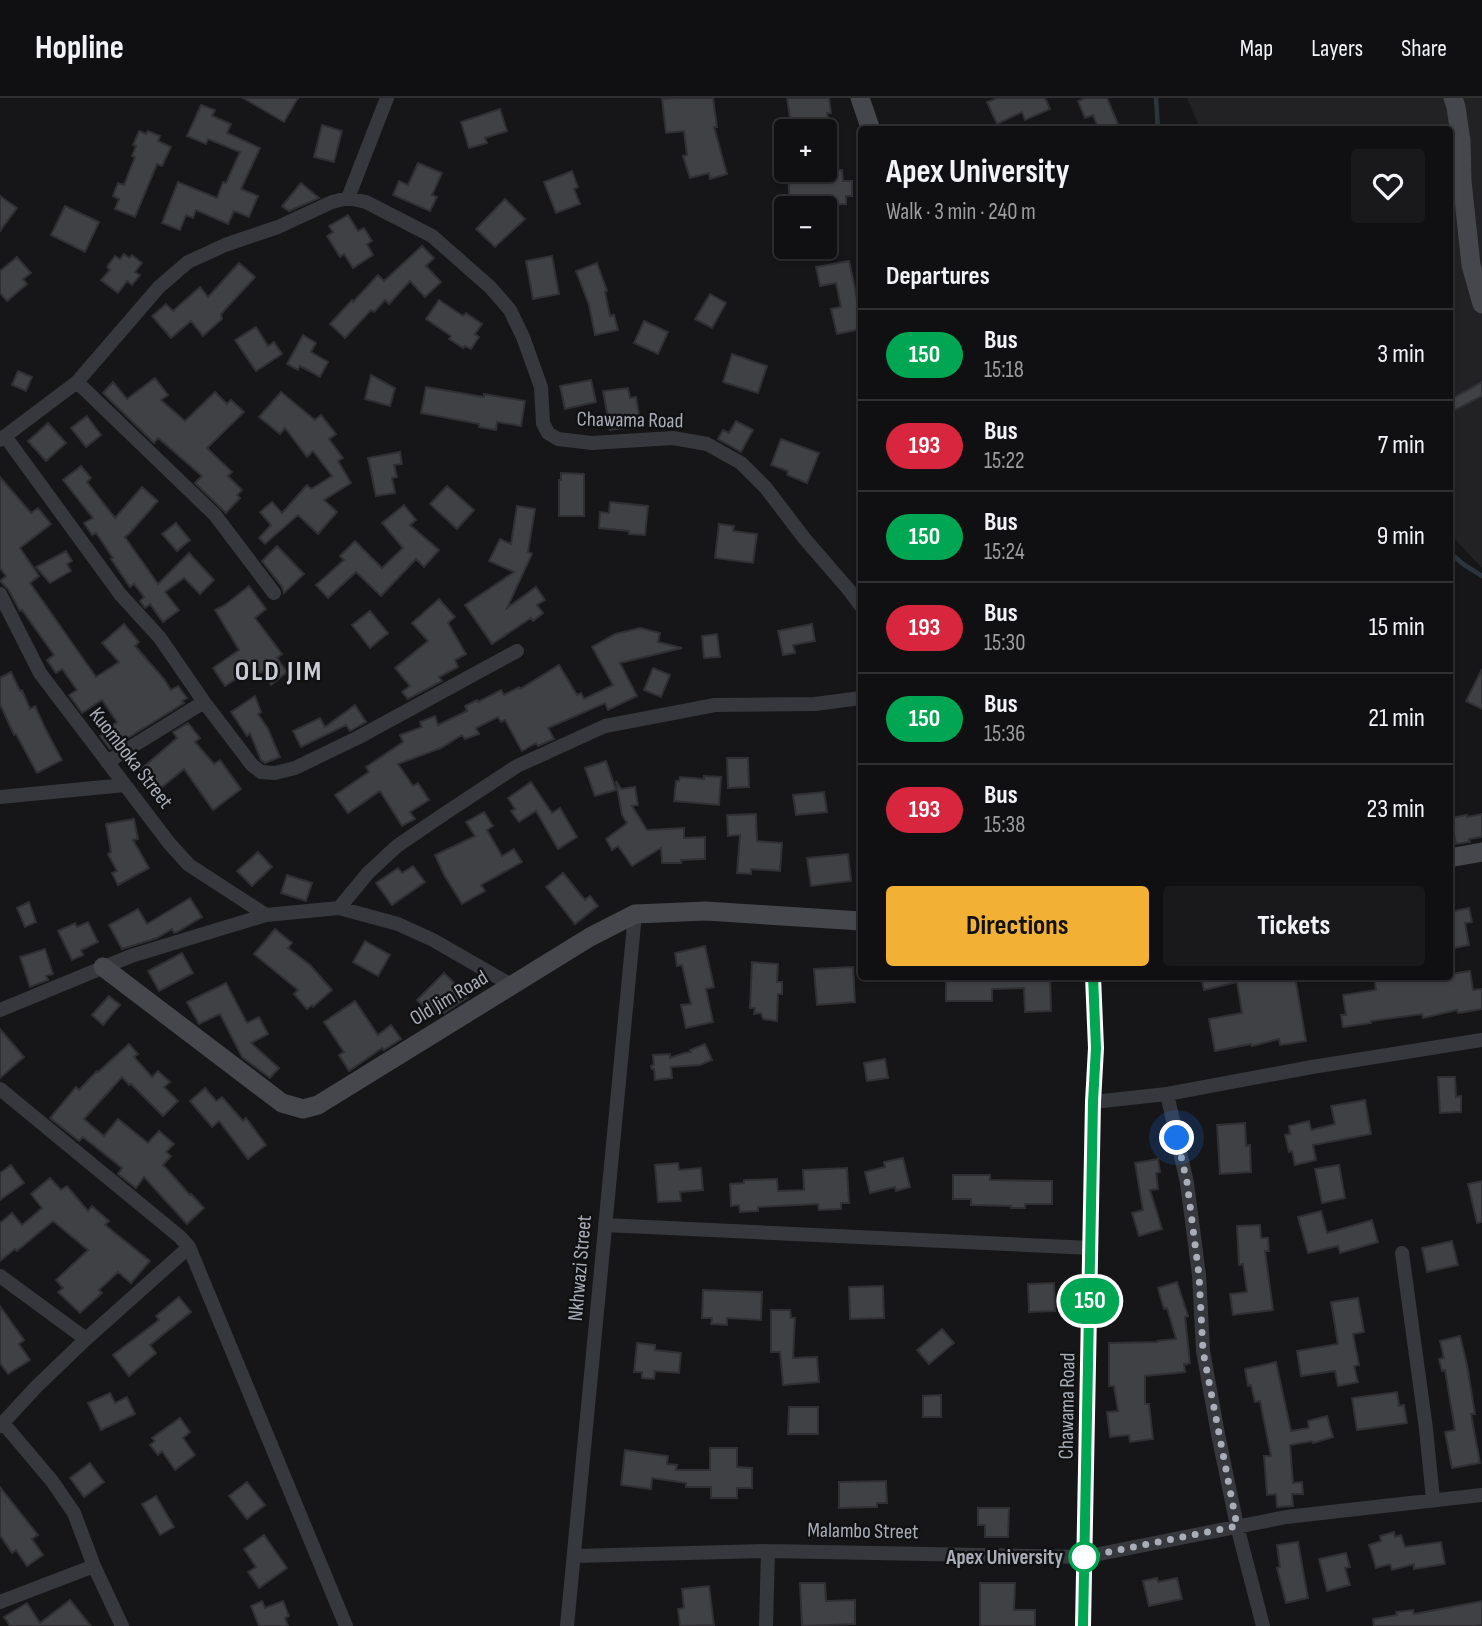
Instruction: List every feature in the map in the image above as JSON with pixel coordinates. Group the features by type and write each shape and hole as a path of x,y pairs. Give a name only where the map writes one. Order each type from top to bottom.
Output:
{"street":[{"path":"387,98 348,198 332,202 278,228 225,244 188,262 159,287 77,382 3,438 120,594 160,638 252,765 261,772 275,773 295,768 359,737 517,651"},
{"path":"860,98 870,126"},
{"path":"1454,98 1461,141 1462,181 1471,265 1482,304"},
{"name":"Chawama Road","path":"348,198 366,202 432,236 490,287 510,310 541,387 544,423 548,433 558,439 592,443 673,438 707,444 741,463 766,488 858,602"},
{"path":"77,382 215,515 274,593"},
{"name":"Kuomboka Street","path":"0,594 40,673 169,842 189,865 266,915"},
{"path":"339,908 368,873 397,846 517,766 605,726 715,705 815,704 858,698"},
{"path":"107,762 204,702"},
{"path":"0,797 125,785"},
{"path":"1453,857 1482,852"},
{"path":"0,1010 131,956 266,915 339,908 398,924 513,986"},
{"name":"Old Jim Road","path":"103,968 282,1103 303,1109 318,1105 590,937 635,914 706,911 858,921"},
{"name":"Nkhwazi Street","path":"567,1626 635,914"},
{"name":"Chawama Road","path":"1083,1626 1096,1048 1093,980"},
{"path":"1093,1102 1167,1094 1312,1066 1482,1040"},
{"path":"0,1089 189,1247 346,1626"},
{"path":"1167,1094 1187,1182 1199,1275 1203,1351 1237,1526 1263,1626"},
{"path":"605,1225 1091,1248"},
{"path":"122,1626 93,1566 74,1513 52,1481 1,1424 86,1339 189,1247"},
{"path":"1402,1253 1433,1499"},
{"path":"0,1276 86,1339"},
{"name":"Malambo Street","path":"573,1556 768,1551 1084,1557 1286,1517 1482,1494"},
{"path":"766,1626 768,1551"},
{"path":"0,1602 93,1566"}],"shaded area":[{"path":"1187,98 1482,98 1482,568 1453,537 1453,126 1199,126"}],"building":[{"path":"243,98 298,98 284,122"},
{"path":"713,98 717,127 714,127 727,174 710,179 709,173 690,178 683,156 687,155 684,131 666,133 662,99"},
{"path":"787,98 829,98 831,113 827,113 828,119 790,119"},
{"path":"998,98 1045,98 1050,109 1025,120 1022,112 997,124 987,102"},
{"path":"1086,98 1107,98 1118,124 1097,126 1093,115 1085,118 1078,101"},
{"path":"201,105 215,110 212,116 231,124 227,133 260,148 241,189 258,196 249,217 234,211 228,224 196,210 193,218 186,215 180,230 162,223 178,182 217,198 240,152 208,139 206,144 187,136"},
{"path":"500,109 507,131 485,138 487,143 469,148 461,122"},
{"path":"322,125 342,131 334,162 314,157"},
{"path":"139,131 160,136 158,141 171,147 162,166 157,164 135,217 115,209 119,199 113,196 118,183 124,185 135,157 132,156 136,146 133,145"},
{"path":"418,163 442,173 432,195 437,197 430,211 393,195 399,181 408,185"},
{"path":"837,170 842,170 843,181 852,181 852,196 846,196 846,204 837,204 837,196 789,196 789,182 837,182"},
{"path":"572,171 578,187 574,189 580,204 556,213 544,182"},
{"path":"301,183 319,198 289,211 282,206"},
{"path":"0,196 17,208 0,231"},
{"path":"505,199 525,219 495,247 476,229"},
{"path":"65,206 99,222 85,252 51,235"},
{"path":"348,215 358,231 364,228 372,241 367,244 373,255 353,268 344,254 340,257 327,236 333,232 329,226"},
{"path":"422,246 434,258 426,266 441,282 425,297 410,281 389,304 385,300 374,312 371,310 345,338 330,324 378,275 384,281"},
{"path":"124,254 129,258 132,255 142,263 135,272 140,275 132,285 127,281 118,293 101,280 110,270 107,267 115,256 120,259"},
{"path":"552,256 559,294 533,299 526,261"},
{"path":"17,257 31,273 23,279 27,284 7,301 0,293 0,271"},
{"path":"849,261 858,303 858,330 837,334 831,309 841,307 836,283 820,286 816,267"},
{"path":"239,263 255,277 221,314 222,319 203,336 191,321 171,338 152,316 166,304 173,311 200,287 208,297"},
{"path":"597,263 607,291 605,292 610,316 614,315 618,330 595,335 589,305 576,271"},
{"path":"710,294 726,303 712,328 695,319"},
{"path":"439,300 463,316 466,313 482,324 475,334 479,337 471,349 465,346 463,348 449,339 451,336 426,319"},
{"path":"644,321 668,332 658,354 634,343"},
{"path":"256,327 268,346 274,342 282,354 256,371 235,340"},
{"path":"303,335 316,343 311,352 328,362 320,377 300,366 298,370 287,364"},
{"path":"732,354 767,366 758,393 723,382"},
{"path":"18,371 32,377 26,391 12,385"},
{"path":"371,375 395,388 390,406 365,399"},
{"path":"155,378 168,395 161,400 185,421 215,392 227,404 231,400 244,412 207,448 232,472 228,476 242,490 237,495 240,498 226,513 195,483 202,476 158,438 154,443 103,393 113,382 127,399"},
{"path":"591,380 596,402 565,409 560,386"},
{"path":"1482,382 1482,396 1453,411 1453,398"},
{"path":"426,387 525,401 521,426 497,422 496,430 421,413"},
{"path":"628,388 630,398 636,397 639,415 633,416 635,426 610,430 603,391"},
{"path":"281,392 315,420 321,415 336,434 329,439 343,458 338,461 351,483 324,500 337,512 318,534 298,515 265,544 259,538 271,525 260,512 272,502 282,513 307,485 311,489 332,476 313,451 307,457 285,428 280,434 259,417"},
{"path":"87,416 101,435 86,447 71,428"},
{"path":"736,421 753,430 741,452 718,439 723,430 729,433"},
{"path":"48,423 66,443 46,461 28,441"},
{"path":"781,439 819,453 807,483 787,475 788,471 771,465"},
{"path":"400,452 402,464 394,465 397,477 392,478 395,493 376,496 368,458"},
{"path":"81,466 91,478 87,482 115,518 142,487 158,501 125,537 158,584 189,553 214,580 200,594 184,578 165,592 179,610 163,622 150,604 145,608 140,601 144,597 134,584 130,587 96,533 92,535 84,523 93,518 63,480"},
{"path":"561,473 584,474 584,516 559,516"},
{"path":"0,477 31,513 38,508 51,524 20,548 39,576 30,583 96,677 119,662 102,643 124,624 139,642 135,646 171,690 178,686 187,698 182,701 184,703 110,749 100,736 117,722 102,700 82,713 69,695 77,690 62,669 56,673 47,660 54,655 0,581 6,576 0,568"},
{"path":"447,486 474,510 457,529 430,504"},
{"path":"610,502 648,506 645,535 599,528 600,512 609,513"},
{"path":"404,505 416,520 410,525 439,550 424,567 416,559 381,596 356,572 328,598 316,585 344,560 340,556 355,541 382,568 403,548 382,523"},
{"path":"517,506 535,509 528,552 532,554 507,608 536,587 545,600 537,605 543,613 492,644 465,605 514,572 489,561 500,539 511,544"},
{"path":"176,523 190,540 177,551 162,534"},
{"path":"719,524 734,526 733,531 757,534 753,563 715,558"},
{"path":"277,546 304,574 284,593 262,561"},
{"path":"66,551 72,561 67,564 71,571 50,583 36,567"},
{"path":"249,586 266,609 255,618 282,654 277,658 287,672 271,685 264,671 257,674 252,668 225,686 213,668 239,650 215,610"},
{"path":"439,599 455,617 448,623 466,654 455,660 458,667 439,677 442,681 408,699 402,692 410,686 395,668 428,641 412,623"},
{"path":"370,611 388,633 370,648 352,625"},
{"path":"812,624 815,641 793,645 795,653 783,655 778,631"},
{"path":"640,628 660,633 658,642 682,648 620,663 637,696 608,710 605,703 548,728 554,739 538,746 536,743 522,751 505,720 501,722 498,717 476,728 479,734 465,739 462,735 441,748 398,764 413,786 418,783 429,800 410,812 415,819 402,826 380,791 348,813 335,795 369,772 366,767 403,742 400,735 422,727 420,722 435,716 438,725 467,711 465,706 477,700 478,702 501,690 504,695 519,687 520,689 559,665 577,695 581,693 584,699 613,685 592,647 615,634"},
{"path":"717,634 720,657 704,658 702,636"},
{"path":"653,668 670,675 661,697 644,690"},
{"path":"1482,669 1482,709 1466,701"},
{"path":"11,672 30,709 35,706 62,760 37,773 16,734 14,735 0,704 0,678"},
{"path":"255,696 261,712 258,714 280,757 265,763 261,760 250,733 247,736 231,712"},
{"path":"355,705 366,722 350,731 346,725 301,747 293,731 320,718 325,727"},
{"path":"188,723 200,738 195,742 214,764 220,760 241,789 213,810 184,769 155,793 144,781 147,779 140,770 177,738 173,732"},
{"path":"727,758 748,758 749,787 728,788"},
{"path":"606,761 616,790 595,796 585,768"},
{"path":"704,776 721,777 719,805 674,801 676,781 679,781 680,777 704,779"},
{"path":"616,781 621,789 635,787 638,805 632,806 647,830 684,828 684,838 705,837 705,859 662,863 661,848 632,866 618,846 612,850 606,839 627,823 622,815"},
{"path":"531,782 552,813 560,808 577,837 558,849 536,811 519,822 511,811 515,809 508,798"},
{"path":"824,792 827,812 796,815 793,795"},
{"path":"484,812 493,826 487,830 502,856 514,849 522,862 481,885 485,891 462,904 435,855 475,836 466,822"},
{"path":"756,814 757,841 782,843 780,871 751,869 751,874 737,873 740,835 728,836 727,815"},
{"path":"1482,814 1482,837 1456,844 1453,817"},
{"path":"134,819 138,839 133,840 149,868 118,885 112,873 117,871 108,854 111,852 106,824"},
{"path":"258,852 272,867 252,886 237,871"},
{"path":"848,854 851,881 811,886 807,858"},
{"path":"413,866 425,882 392,905 376,883 398,868 402,873"},
{"path":"563,873 585,900 590,896 598,906 575,924 546,887"},
{"path":"287,875 312,883 306,901 281,893"},
{"path":"190,898 202,917 174,933 172,929 157,938 122,949 109,925 138,909 147,924"},
{"path":"29,902 36,922 25,927 17,908"},
{"path":"1469,908 1472,922 1465,923 1469,945 1453,948 1453,911"},
{"path":"88,922 98,942 81,950 83,955 72,960 58,931 75,923 77,927"},
{"path":"275,929 292,943 288,948 310,965 332,990 313,1007 312,1005 307,1009 294,994 298,990 254,954"},
{"path":"365,941 390,955 378,976 353,962"},
{"path":"705,946 714,987 706,989 713,1022 686,1028 681,1005 691,1004 682,965 677,966 675,953"},
{"path":"45,949 53,974 46,976 48,980 30,987 20,957"},
{"path":"182,953 193,973 159,991 148,971"},
{"path":"752,962 778,964 777,982 782,982 782,994 778,994 777,1021 763,1019 761,1013 754,1014 755,1008 750,1008"},
{"path":"853,967 855,1002 817,1005 814,969"},
{"path":"1470,971 1473,990 1482,989 1482,1009 1458,1013 1457,1010 1423,1018 1422,1014 1343,1027 1341,1015 1346,1015 1343,995 1376,990 1375,980 1453,980 1453,974"},
{"path":"444,973 468,997 444,1013 440,1009 433,1016 417,1000"},
{"path":"946,980 1050,980 1051,1011 1025,1012 1024,988 992,989 992,1001 946,1001"},
{"path":"1202,980 1296,980 1306,1041 1280,1045 1279,1039 1215,1051 1209,1019 1242,1013 1237,982 1204,990"},
{"path":"226,983 247,1023 259,1017 268,1034 251,1043 279,1068 270,1078 242,1057 220,1014 199,1024 187,1002"},
{"path":"109,996 120,1005 103,1025 92,1015"},
{"path":"355,1001 378,1035 391,1025 401,1039 384,1050 382,1048 349,1071 339,1055 344,1052 324,1022"},
{"path":"0,1029 24,1057 0,1078"},
{"path":"129,1044 138,1054 134,1057 152,1077 158,1071 170,1082 164,1087 178,1101 163,1116 122,1077 84,1119 104,1136 118,1119 148,1143 159,1131 174,1144 166,1152 171,1156 163,1165 204,1208 187,1224 144,1177 136,1188 118,1174 122,1168 83,1137 79,1141 50,1118 76,1087 79,1090"},
{"path":"705,1044 712,1060 700,1065 671,1067 672,1078 655,1080 651,1066 654,1065 653,1055 670,1054 670,1058 691,1052 690,1050"},
{"path":"885,1059 888,1078 867,1081 864,1063"},
{"path":"1438,1077 1455,1077 1456,1097 1461,1096 1461,1112 1440,1113"},
{"path":"205,1088 216,1101 222,1097 243,1121 246,1118 266,1145 248,1159 219,1121 212,1127 190,1101"},
{"path":"1365,1100 1371,1134 1313,1145 1316,1160 1295,1165 1285,1135 1290,1134 1289,1126 1309,1121 1311,1130 1335,1124 1331,1106"},
{"path":"1245,1123 1246,1146 1250,1145 1251,1172 1220,1174 1217,1125"},
{"path":"903,1158 910,1187 896,1191 895,1187 870,1193 865,1172 885,1167 884,1162"},
{"path":"1158,1159 1158,1189 1150,1190 1162,1229 1139,1236 1132,1213 1143,1210 1135,1163"},
{"path":"678,1163 679,1170 701,1168 703,1190 680,1192 681,1201 658,1202 655,1165"},
{"path":"11,1165 24,1183 0,1200 0,1173"},
{"path":"1339,1165 1345,1198 1322,1203 1315,1169"},
{"path":"847,1168 849,1203 841,1203 841,1209 819,1210 818,1204 758,1207 758,1211 740,1212 739,1205 731,1206 730,1184 744,1183 744,1180 777,1179 778,1191 804,1190 803,1170"},
{"path":"953,1175 990,1175 990,1180 1052,1181 1052,1204 1025,1204 1025,1208 971,1205 971,1199 953,1199"},
{"path":"50,1178 61,1190 67,1186 88,1211 92,1206 109,1221 105,1225 150,1261 131,1283 118,1272 99,1290 102,1293 80,1313 58,1292 63,1288 56,1280 88,1250 53,1221 17,1251 15,1249 0,1261 0,1223 12,1213 22,1225 42,1208 31,1194"},
{"path":"1482,1181 1482,1222 1477,1223 1468,1184"},
{"path":"1321,1211 1327,1233 1372,1220 1378,1242 1340,1253 1338,1246 1308,1253 1298,1217"},
{"path":"1260,1225 1261,1238 1268,1238 1269,1251 1265,1251 1273,1310 1233,1315 1230,1294 1247,1292 1243,1264 1239,1265 1237,1226"},
{"path":"1452,1241 1458,1265 1427,1272 1422,1248"},
{"path":"1177,1282 1188,1316 1185,1317 1190,1363 1184,1365 1185,1372 1145,1376 1145,1404 1149,1404 1153,1439 1130,1442 1129,1435 1110,1437 1107,1412 1118,1411 1114,1386 1109,1386 1109,1343 1176,1339 1158,1288"},
{"path":"1054,1283 1055,1311 1029,1312 1028,1284"},
{"path":"883,1286 884,1318 850,1319 849,1287"},
{"path":"703,1290 762,1292 761,1320 727,1318 727,1325 711,1324 712,1318 702,1318"},
{"path":"179,1297 191,1312 150,1345 156,1353 129,1376 113,1355 159,1320 156,1316"},
{"path":"1358,1298 1364,1332 1353,1334 1359,1365 1354,1366 1358,1382 1338,1386 1335,1371 1301,1376 1297,1351 1338,1344 1331,1302"},
{"path":"0,1306 24,1340 19,1344 30,1360 8,1374 0,1363"},
{"path":"771,1310 790,1310 791,1318 795,1318 793,1358 817,1357 819,1382 783,1385 780,1352 771,1352"},
{"path":"942,1329 954,1343 929,1364 917,1350"},
{"path":"1460,1336 1475,1414 1471,1414 1480,1463 1452,1468 1445,1432 1455,1430 1445,1370 1442,1371 1439,1359 1444,1358 1440,1341"},
{"path":"637,1343 655,1345 655,1350 681,1353 679,1373 655,1371 654,1379 642,1378 642,1372 634,1372"},
{"path":"1276,1362 1291,1431 1309,1428 1308,1421 1327,1416 1333,1437 1313,1443 1290,1445 1293,1483 1302,1482 1303,1494 1292,1494 1293,1506 1277,1507 1276,1494 1267,1495 1264,1456 1271,1456 1260,1401 1255,1402 1245,1369"},
{"path":"1397,1392 1399,1406 1404,1405 1407,1423 1357,1430 1352,1398"},
{"path":"110,1393 115,1403 127,1397 135,1414 101,1430 88,1403"},
{"path":"941,1395 941,1417 923,1417 923,1396"},
{"path":"789,1407 818,1407 818,1434 788,1434"},
{"path":"180,1418 190,1432 183,1438 195,1455 175,1470 162,1451 158,1455 150,1445 155,1441 152,1438"},
{"path":"710,1448 737,1448 737,1467 752,1468 752,1488 737,1488 737,1498 711,1498 711,1487 686,1487 686,1483 652,1478 651,1489 621,1485 625,1450 668,1456 667,1464 677,1465 676,1470 710,1470"},
{"path":"90,1463 104,1482 84,1497 70,1478"},
{"path":"886,1481 887,1503 877,1503 877,1507 839,1508 839,1482"},
{"path":"247,1482 265,1505 247,1519 229,1496"},
{"path":"0,1487 38,1535 32,1539 43,1555 27,1566 16,1550 12,1553 0,1535"},
{"path":"156,1496 174,1527 160,1535 142,1504"},
{"path":"978,1508 1009,1508 1008,1537 985,1537 985,1525 978,1525"},
{"path":"1394,1532 1395,1537 1401,1535 1405,1547 1441,1542 1445,1564 1414,1569 1414,1564 1392,1570 1390,1564 1376,1568 1369,1545 1381,1541 1380,1536"},
{"path":"264,1535 287,1568 259,1588 248,1572 256,1567 244,1549"},
{"path":"1298,1542 1308,1598 1286,1603 1277,1568 1280,1567 1277,1545"},
{"path":"1346,1553 1350,1567 1345,1568 1350,1585 1327,1591 1319,1559"},
{"path":"1157,1578 1158,1582 1177,1578 1182,1599 1149,1606 1143,1581"},
{"path":"800,1583 825,1583 826,1601 855,1600 855,1624 802,1626"},
{"path":"980,1583 1015,1583 1014,1610 1035,1610 1035,1626 980,1626"},
{"path":"709,1586 714,1625 680,1626 678,1609 684,1608 682,1589"},
{"path":"70,1600 91,1626 10,1626 4,1617 27,1603 40,1623"},
{"path":"262,1601 265,1608 283,1601 289,1616 285,1618 288,1626 259,1626 251,1606"},
{"path":"1482,1601 1482,1625 1374,1626 1373,1619 1397,1615 1396,1612 1413,1610 1414,1614"}],"waterway":[{"path":"1156,98 1158,126"},
{"path":"1453,555 1482,576"}],"bus line":[{"name":"150","path":"1083,1626 1096,1048 1093,980"}],"place":[{"name":"Apex University","path":"1084,1557"}],"district":[{"name":"OLD JIM","path":"279,671"}],"route":[{"path":"1084,1557 1237,1526 1203,1351 1199,1275 1187,1182 1177,1138"}]}
